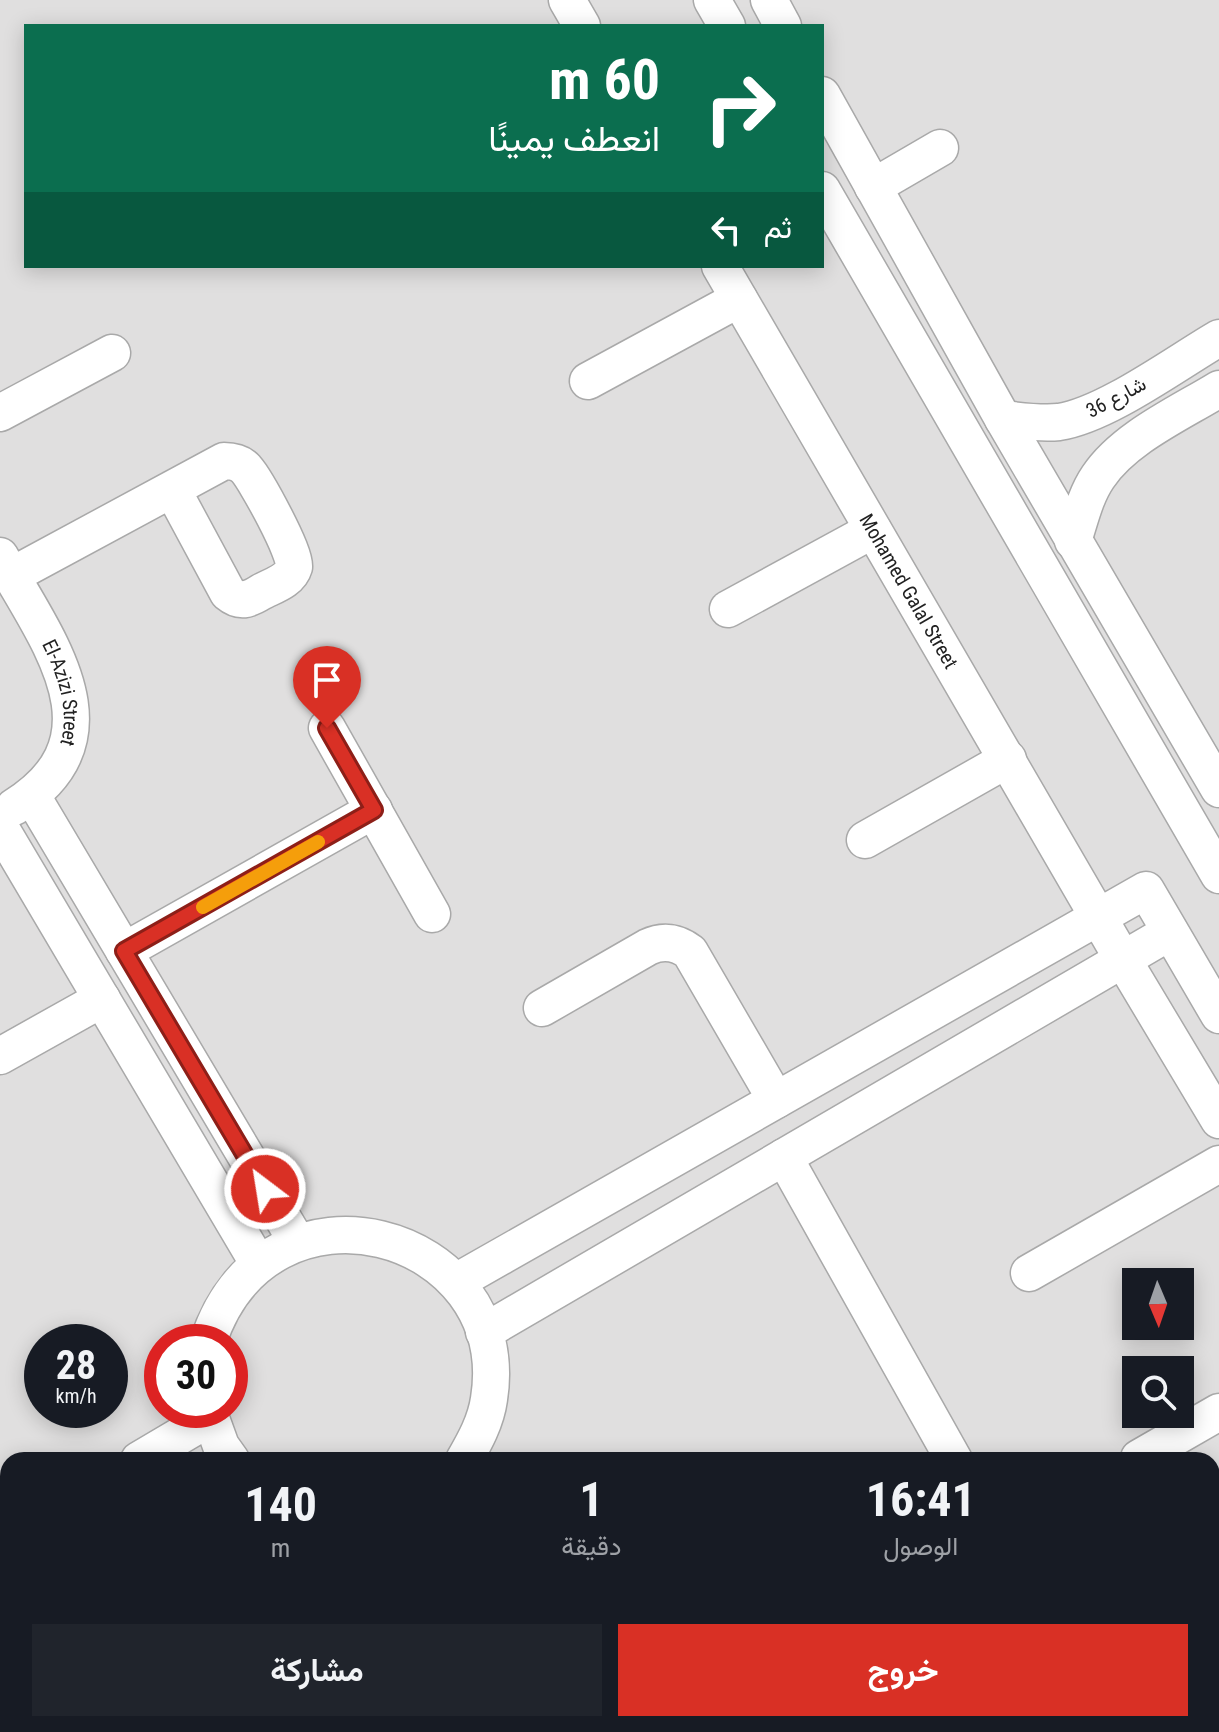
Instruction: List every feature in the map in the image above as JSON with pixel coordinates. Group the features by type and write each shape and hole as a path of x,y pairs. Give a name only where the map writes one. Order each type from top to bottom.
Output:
{"street":[{"path":"567,0 581,24"},
{"path":"712,0 726,24"},
{"path":"769,0 782,24"},
{"path":"824,99 1003,419 1219,789"},
{"path":"873,187 940,148"},
{"path":"824,193 1219,875"},
{"name":"Mohamed Galal Street","path":"721,268 1219,1120"},
{"path":"588,381 739,299"},
{"name":"شارع 36","path":"1003,419 1037,423 1082,416 1103,407 1219,338"},
{"path":"0,413 112,353"},
{"path":"1073,541 1087,500 1109,462 1125,447 1219,389"},
{"path":"5,566 172,489"},
{"path":"728,609 873,530"},
{"name":"El-Azizi Street","path":"0,813 32,796 52,774 66,748 72,718 69,688 58,661 5,566"},
{"path":"327,728 432,914"},
{"path":"865,840 1008,759"},
{"path":"32,796 297,1242"},
{"path":"124,951 374,810"},
{"path":"0,827 258,1263"},
{"path":"456,1282 1146,890 1219,1015"},
{"path":"484,1332 1170,932"},
{"path":"542,1008 648,947 658,943 681,945 690,952 776,1100"},
{"path":"0,1056 102,999"},
{"path":"784,1157 950,1452"},
{"path":"1029,1273 1219,1164"},
{"path":"214,1324 234,1288 258,1263 297,1242 339,1233 383,1238 422,1254 456,1282 484,1332 490,1365 489,1399 480,1431 468,1452"},
{"path":"1149,1452 1219,1412"},
{"path":"151,1452 188,1428"},
{"path":"214,1428 225,1452"}],"shaded area":[{"path":"0,0 1219,0 1219,1452 0,1452"}],"slow traffic":[{"path":"203,907 318,842"}],"route":[{"path":"265,1189 124,951 374,810 327,728"}]}
